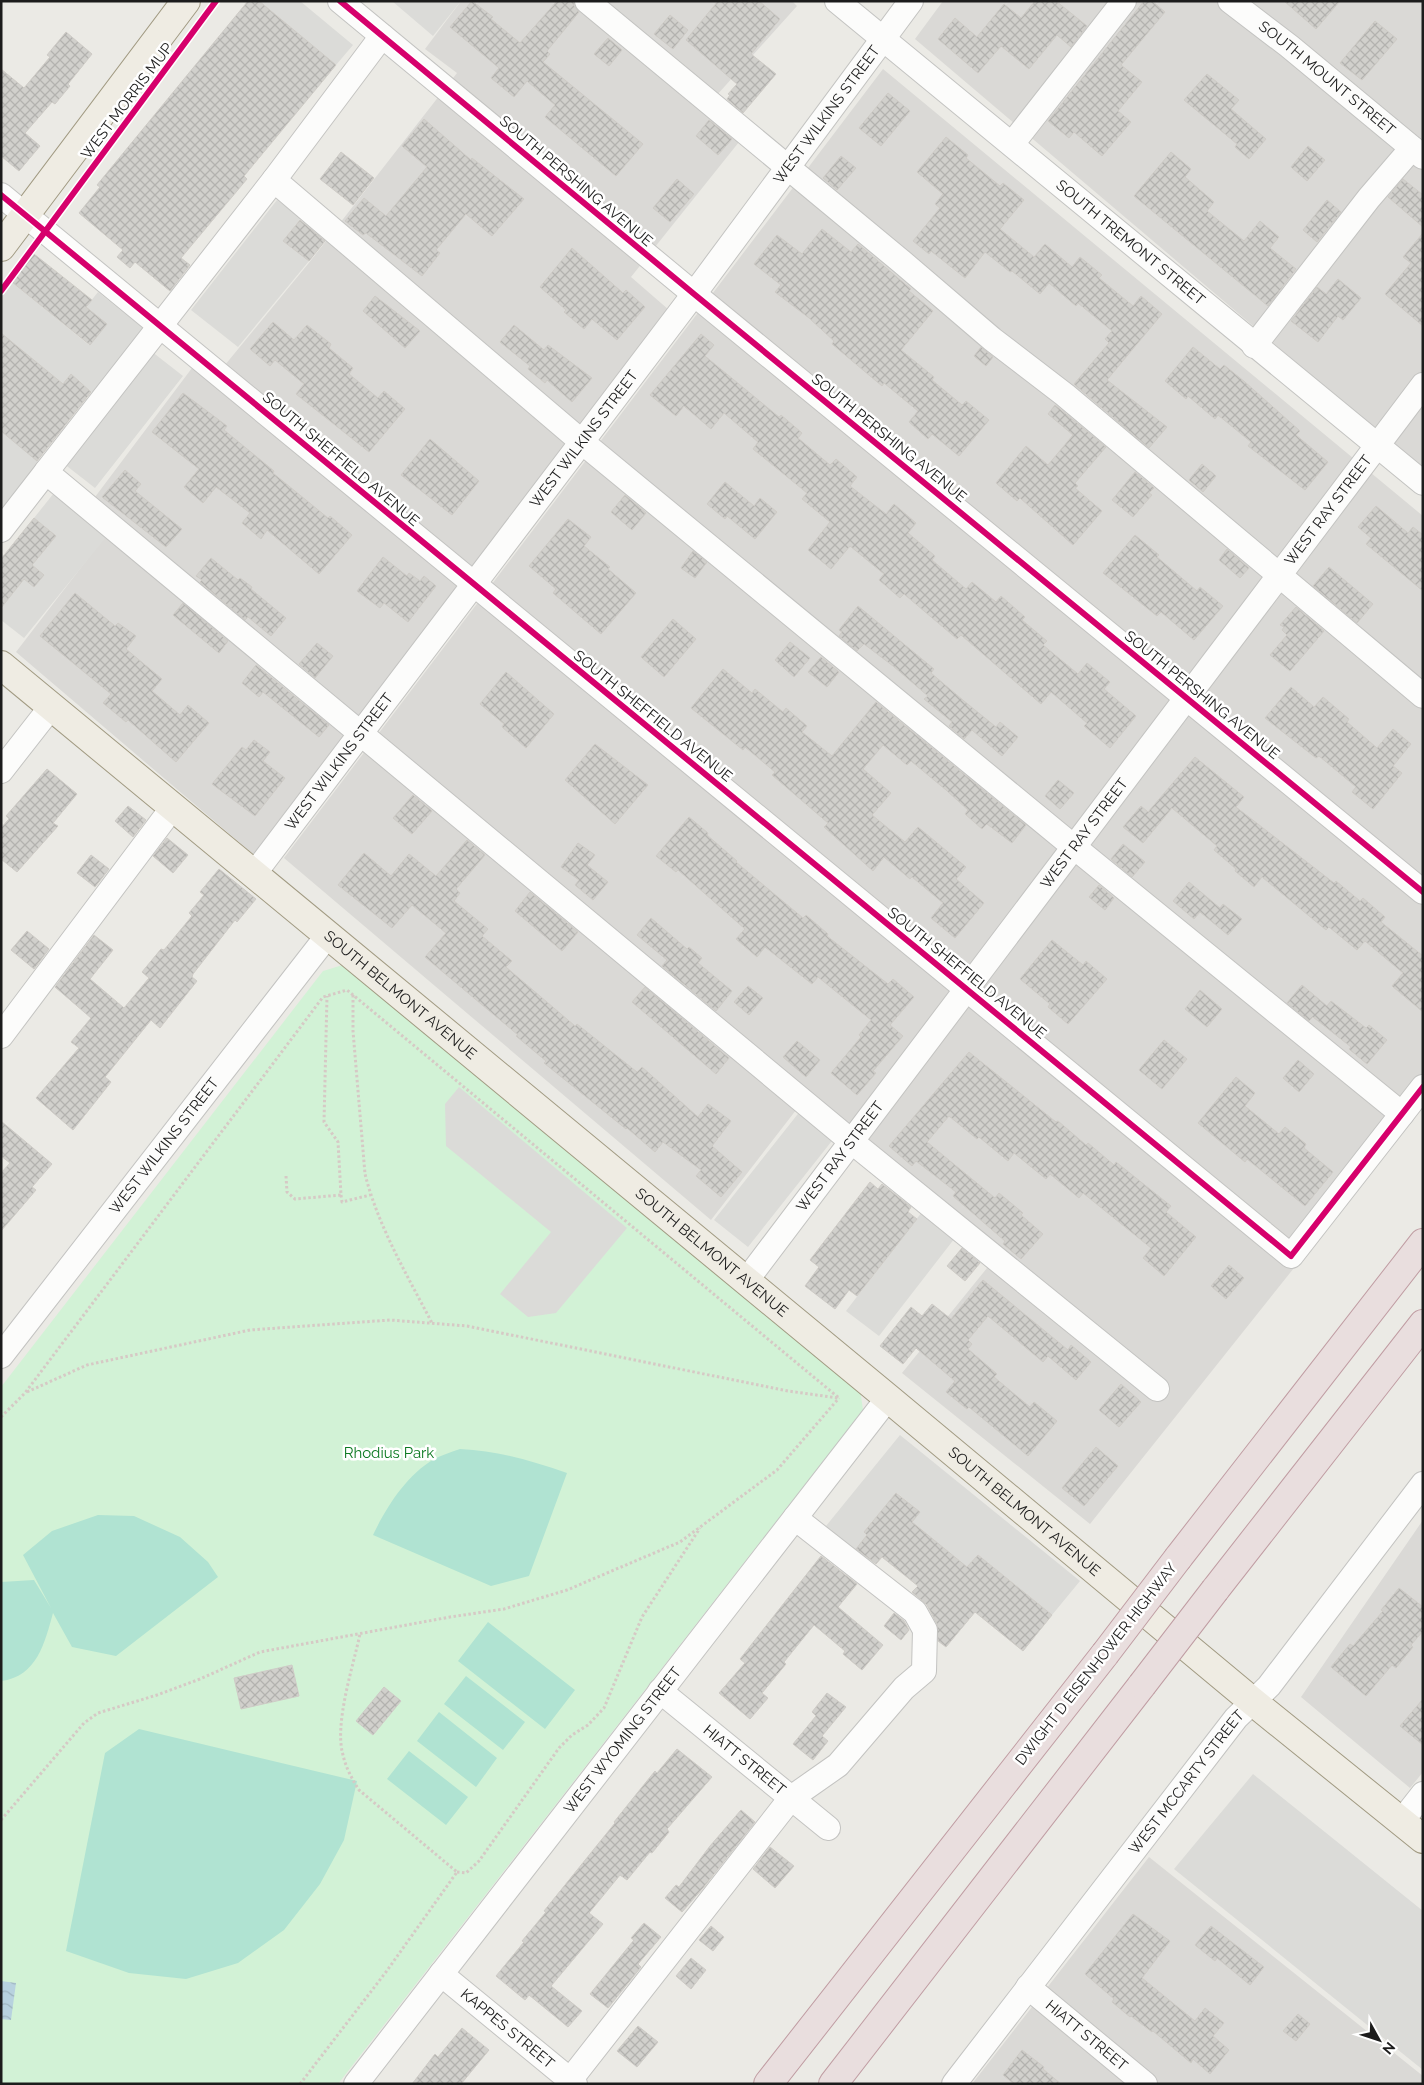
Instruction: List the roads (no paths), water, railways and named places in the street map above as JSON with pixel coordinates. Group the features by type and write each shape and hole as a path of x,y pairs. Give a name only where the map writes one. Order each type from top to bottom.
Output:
{"highway":[{"name":"DWIGHT D EISENHOWER HIGHWAY","path":"768,2084 1105,1654 1423,1243"},
{"path":"833,2084 1423,1324"},
{"path":"749,2084 912,1899"}],"main road":[{"path":"1,247 186,1"},
{"name":"SOUTH BELMONT AVENUE","path":"1,665 1252,1701 1423,1840"}],"street":[{"name":"SOUTH PERSHING AVENUE","path":"340,1 1423,892"},
{"path":"587,1 902,262 992,340 1065,396 1423,696"},
{"name":"SOUTH TREMONT STREET","path":"837,1 1254,346 1423,483"},
{"name":"WEST WILKINS STREET","path":"254,874 694,294 911,1"},
{"path":"1012,144 1124,1"},
{"name":"SOUTH MOUNT STREET","path":"1230,1 1289,46 1418,152"},
{"path":"1,530 274,180 382,36"},
{"path":"1254,346 1369,198 1418,152"},
{"path":"274,180 582,442 1402,1114 1423,1088"},
{"name":"SOUTH SHEFFIELD AVENUE","path":"1,195 1291,1256 1402,1114"},
{"name":"WEST RAY STREET","path":"746,1281 1423,386"},
{"path":"46,472 851,1141 1157,1388"},
{"path":"1,771 51,707"},
{"path":"1,1036 172,807"},
{"name":"WEST WILKINS STREET","path":"1,1356 328,934"},
{"name":"WEST WYOMING STREET","path":"356,2084 888,1398"},
{"name":"WEST MCCARTY STREET","path":"954,2084 1230,1725 1252,1701 1270,1686 1423,1484"},
{"path":"571,2082 791,1798 838,1765 904,1688 924,1671 925,1630 916,1612 795,1518"},
{"name":"HIATT STREET","path":"660,1690 828,1828"},
{"path":"1401,1822 1423,1794"},
{"name":"KAPPES STREET","path":"441,1974 571,2082"},
{"name":"HIATT STREET","path":"1028,1987 1145,2084"}],"water":[{"path":"1,1981 16,1983 11,2020 1,2019"}],"park label":[{"name":"Rhodius Park","path":"389,1453"}]}
